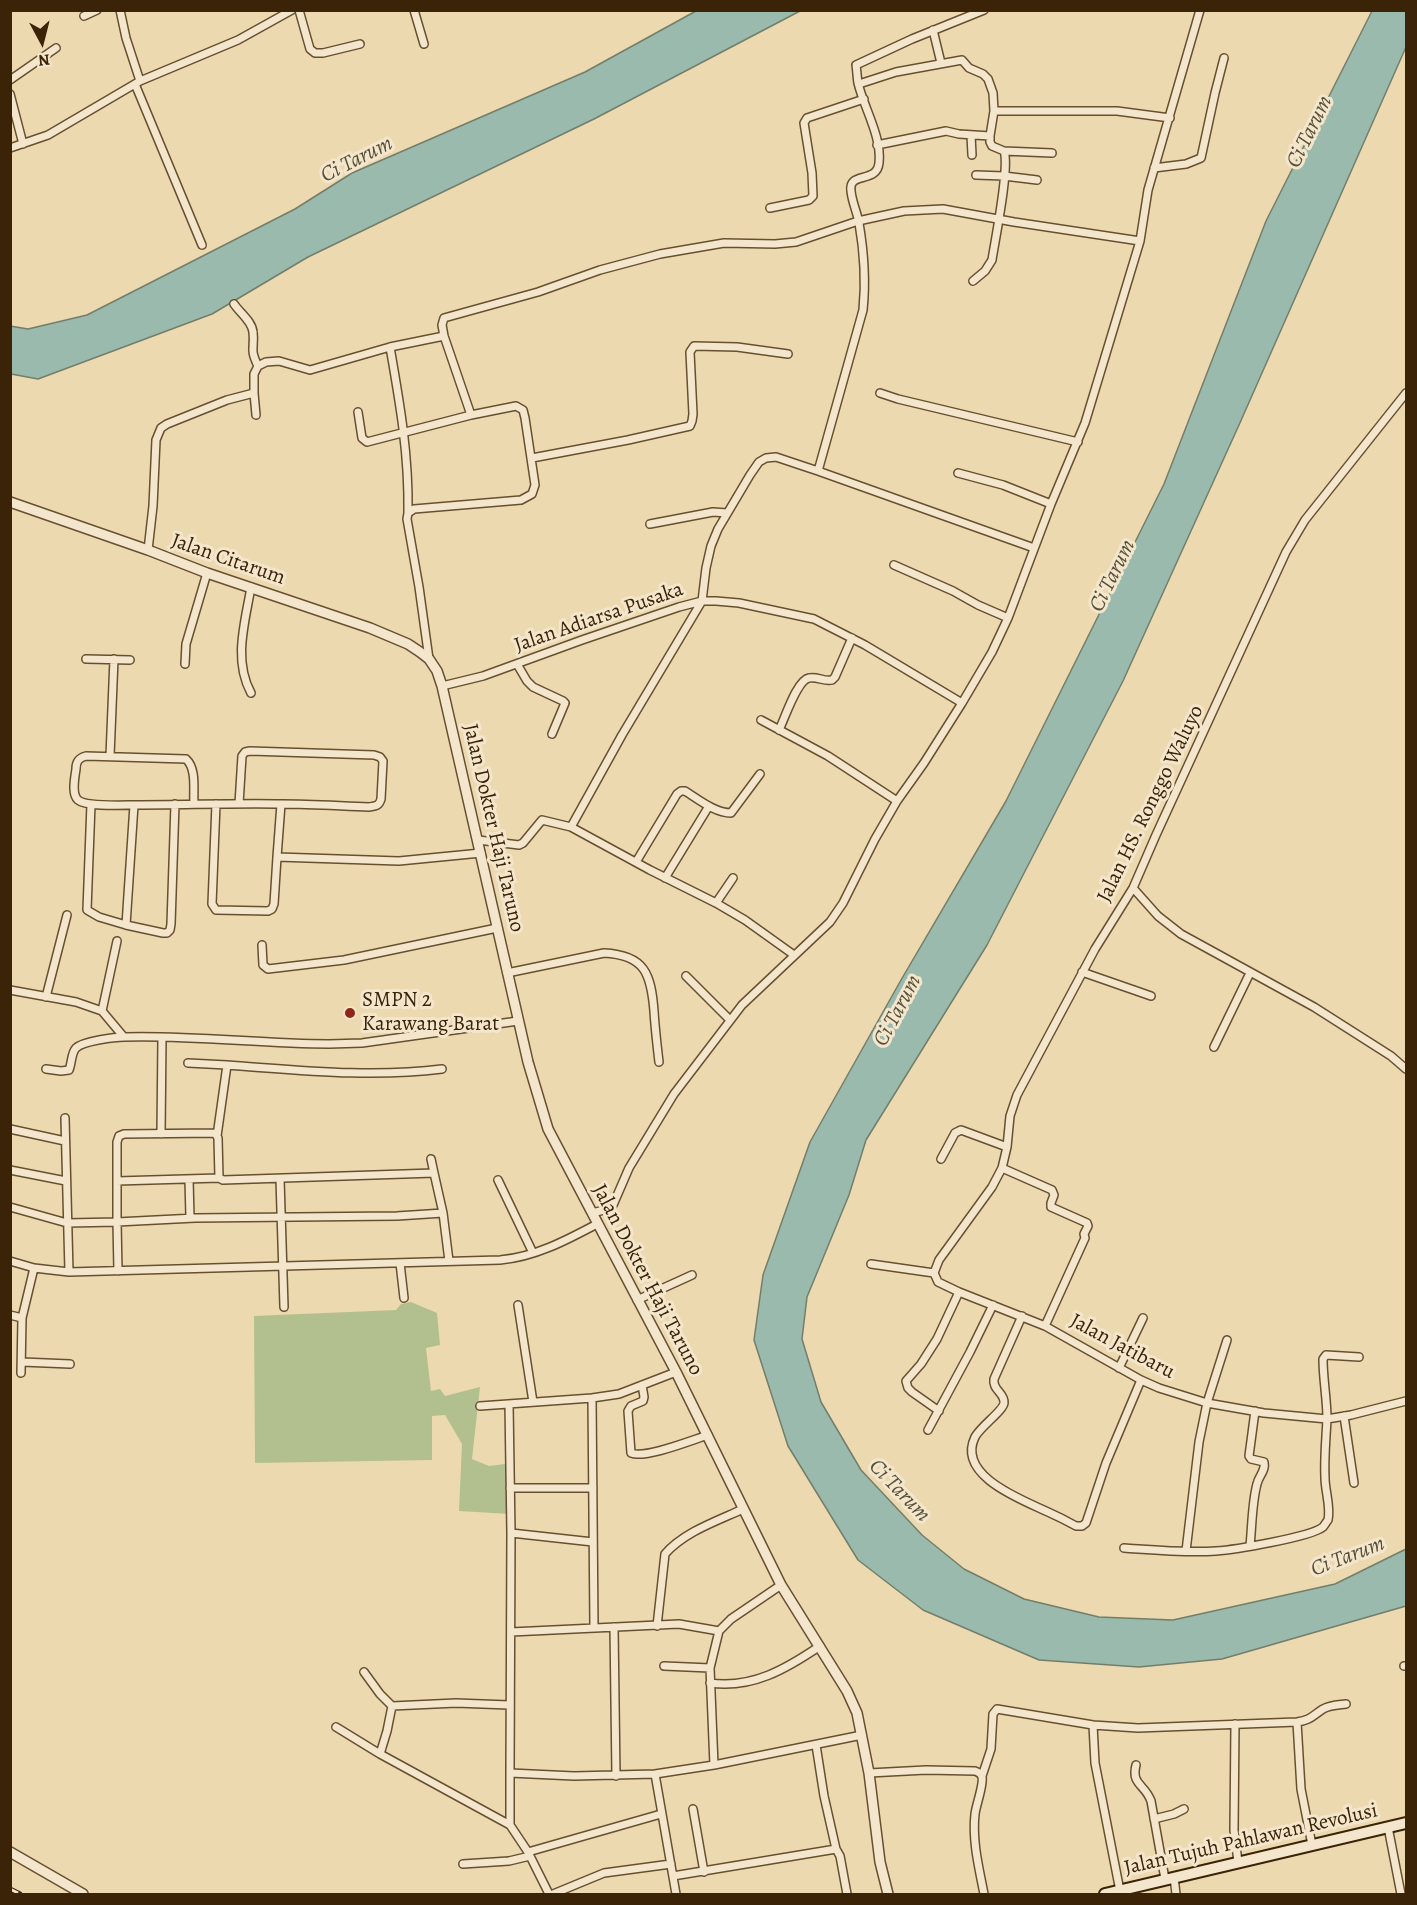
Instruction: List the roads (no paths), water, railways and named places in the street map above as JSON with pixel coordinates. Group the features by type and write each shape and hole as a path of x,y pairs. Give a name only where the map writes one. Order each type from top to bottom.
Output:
{"main road":[{"name":"Jalan Tujuh Pahlawan Revolusi","path":"1105,1894 1407,1823"}],"street":[{"path":"84,16 97,10"},
{"path":"120,10 138,82 202,245"},
{"path":"10,148 63,127 138,82 238,40 292,10"},
{"path":"299,10 310,49 315,53 360,44"},
{"path":"414,10 424,44"},
{"path":"818,471 863,310 865,286 858,221 850,189 851,183 873,175 877,172 879,164 877,145 859,84 856,65 984,10"},
{"path":"592,1213 608,1209 613,1205 629,1168 650,1137 674,1094 742,1005 830,922 897,801 924,764 992,652 1008,618 1051,504 1078,442 1140,241 1148,190 1200,10"},
{"path":"933,30 941,63"},
{"path":"10,80 56,48"},
{"path":"1154,168 1186,164 1202,158 1224,58"},
{"path":"859,84 896,72 962,60 969,68 983,74 988,79 993,93 994,111 990,136 992,146 1004,151 1052,153"},
{"path":"10,93 23,144"},
{"path":"770,208 809,200 813,196 812,173 804,123 807,118 864,99"},
{"path":"994,111 1118,111 1170,118"},
{"path":"877,145 946,131 990,136"},
{"path":"971,135 972,155"},
{"path":"973,281 985,272 992,260 1004,176 1006,156 1004,151"},
{"path":"976,175 1037,180"},
{"path":"471,415 444,336 442,325 444,318 660,254 724,243 796,242 858,221 904,212 943,209 1140,241"},
{"path":"234,304 250,323 253,332 252,354 258,366"},
{"path":"256,415 254,374 258,366 266,362 279,361 310,370 390,347 444,336"},
{"path":"532,458 628,441 690,426 693,414 690,352 694,346 737,347 788,354"},
{"path":"390,347 405,432 409,476 407,519 429,659"},
{"path":"148,550 156,440 161,428 211,406 254,393"},
{"path":"880,393 1078,442"},
{"name":"Jalan HS. Ronggo Waluyo","path":"934,1273 939,1260 992,1187 1002,1167 1007,1147 1010,1116 1017,1095 1082,972 1133,888 1286,552 1305,520 1407,393"},
{"path":"358,412 363,438 367,442 471,415 516,406 523,410 535,485 532,494 521,500 414,509 408,513"},
{"path":"571,827 622,735 702,601 711,546 727,513 759,462 766,458 776,457 1034,548"},
{"path":"958,473 1004,485 1051,504"},
{"name":"Jalan Citarum","path":"10,502 207,573 370,628 408,644 429,659"},
{"path":"650,524 713,512 727,513"},
{"path":"894,565 1008,618"},
{"path":"185,664 186,644 207,573"},
{"path":"251,587 241,653 244,680 252,693"},
{"name":"Jalan Adiarsa Pusaka","path":"442,686 483,676 702,601 739,603 805,617 834,628 962,703"},
{"path":"779,730 800,683 812,677 824,681 836,677 852,638"},
{"path":"86,659 130,660"},
{"path":"110,756 114,659"},
{"name":"Jalan Dokter Haji Taruno","path":"429,659 437,671 442,686 518,1022 548,1129 676,1372 781,1585 847,1691 857,1713 869,1773 880,1862 888,1894"},
{"path":"517,664 533,687 563,700 565,704 552,734"},
{"path":"761,720 828,756 897,801"},
{"path":"194,803 193,772 191,764 186,759 86,756 76,762 75,797 78,801 91,804 376,806 380,803 383,793 383,761 374,755 245,752 242,756 239,804"},
{"path":"636,862 681,791 709,806 731,813 760,774"},
{"path":"91,804 87,910 99,918 163,933 170,930 173,901 175,804"},
{"path":"216,804 212,904 216,910 268,911 274,904 281,804"},
{"path":"126,925 134,805"},
{"path":"665,878 709,806"},
{"path":"478,840 519,845 542,820 571,827 716,903 745,920 794,955"},
{"path":"277,857 399,861 481,853"},
{"path":"716,903 733,878"},
{"path":"1133,888 1158,916 1180,934 1314,1007 1391,1056 1407,1069"},
{"path":"46,997 67,915"},
{"path":"262,945 264,966 268,969 344,960 497,928"},
{"path":"102,1011 117,941"},
{"path":"507,973 604,953 628,957 639,963 652,985 658,1062"},
{"path":"1082,972 1151,996"},
{"path":"1214,1047 1250,973"},
{"path":"686,976 730,1020"},
{"path":"10,990 76,1002 102,1011 123,1036"},
{"path":"46,1069 69,1070 73,1053 82,1044 123,1036 329,1044 362,1042 518,1022"},
{"path":"160,1134 162,1038"},
{"path":"188,1063 365,1074 410,1073 442,1069"},
{"path":"219,1178 218,1136 227,1065"},
{"path":"65,1118 69,1272"},
{"path":"10,1129 65,1141"},
{"path":"941,1159 955,1132 961,1130 1007,1147"},
{"path":"118,1271 117,1142 119,1136 210,1132 218,1136"},
{"path":"431,1159 443,1213 449,1261"},
{"path":"1002,1167 1052,1190 1054,1195 1051,1208 1087,1223 1088,1226 1084,1234 1085,1239 1045,1326"},
{"path":"10,1170 66,1180"},
{"path":"117,1181 280,1179 434,1173"},
{"path":"189,1179 190,1218"},
{"path":"280,1179 284,1307"},
{"path":"498,1180 533,1253"},
{"path":"10,1207 68,1222 282,1216 397,1216 443,1213"},
{"path":"10,1261 34,1268 69,1272 472,1262 517,1259 597,1224"},
{"path":"400,1263 404,1298"},
{"path":"871,1264 934,1273"},
{"path":"21,1373 22,1318 34,1268"},
{"name":"Jalan Jatibaru","path":"934,1273 938,1282 1045,1326 1142,1380 1207,1403 1284,1416 1327,1419 1407,1401"},
{"path":"637,1300 692,1275"},
{"path":"939,1411 912,1392 906,1385 906,1381 921,1364 937,1339 959,1292"},
{"path":"518,1305 533,1402"},
{"path":"928,1430 993,1305"},
{"path":"10,1315 22,1318"},
{"path":"1022,1316 994,1379 993,1384 1005,1401 1003,1408 983,1425 972,1446 973,1457 986,1478 1011,1495 1076,1526 1086,1523 1106,1462 1142,1380"},
{"path":"1119,1368 1143,1318"},
{"path":"1186,1551 1199,1442 1207,1403 1227,1340"},
{"path":"1124,1548 1217,1551 1250,1546 1323,1527 1328,1521 1328,1509 1325,1474 1327,1419 1323,1357 1336,1355 1359,1357"},
{"path":"21,1362 70,1364"},
{"path":"480,1406 619,1394 676,1372"},
{"path":"642,1385 643,1401 631,1406 628,1411 631,1453 639,1455 708,1435"},
{"path":"592,1398 594,1628"},
{"path":"509,1404 510,1826"},
{"path":"1250,1546 1257,1485 1265,1465 1264,1462 1251,1459 1249,1456 1256,1411"},
{"path":"1344,1416 1354,1483"},
{"path":"510,1488 593,1488"},
{"path":"657,1626 665,1554 696,1531 743,1509"},
{"path":"511,1533 593,1542"},
{"path":"714,1765 710,1668 719,1631 781,1585"},
{"path":"511,1632 679,1624 719,1631"},
{"path":"614,1627 616,1776"},
{"path":"710,1683 737,1684 763,1679 795,1663 820,1646"},
{"path":"664,1666 710,1668"},
{"path":"364,1672 392,1706 456,1703 509,1705"},
{"path":"984,1894 973,1829 975,1807 991,1749 993,1714 997,1709 1093,1725 1138,1728 1297,1722 1308,1720 1322,1709 1347,1704"},
{"path":"380,1754 392,1706"},
{"path":"1297,1722 1301,1789 1312,1845"},
{"path":"1235,1724 1234,1830 1238,1862"},
{"path":"1093,1725 1099,1784 1120,1891"},
{"path":"336,1727 510,1826 529,1854 551,1894 604,1873 671,1864"},
{"path":"510,1773 616,1776 655,1774 714,1765 862,1736"},
{"path":"816,1744 824,1796 836,1849 840,1856 847,1894"},
{"path":"1136,1765 1134,1776 1149,1795 1169,1878 1176,1894"},
{"path":"869,1773 950,1770 975,1771 982,1776"},
{"path":"655,1774 676,1894"},
{"path":"693,1809 704,1872"},
{"path":"1154,1819 1184,1809"},
{"path":"463,1864 509,1861 661,1814"},
{"path":"1388,1827 1401,1894"},
{"path":"673,1876 836,1849"},
{"path":"10,1852 83,1894"}],"water":[{"path":"696,11 800,11 594,119 308,257 212,314 38,379 11,374 10,326 28,329 87,315 295,209 352,173 585,72"},
{"name":"Ci Tarum","path":"1372,11 1406,11 1406,47 1123,681 987,945 866,1140 849,1195 807,1297 802,1339 821,1402 861,1470 922,1535 964,1569 1024,1599 1099,1617 1173,1620 1335,1584 1406,1549 1406,1606 1222,1659 1139,1667 1039,1660 923,1610 858,1560 788,1446 754,1340 763,1275 810,1142 901,980 1006,801 1164,484 1266,221"}],"railway":[{"path":"10,1889 20,1894"}],"place":[{"name":"SMPN 2 Karawang Barat","path":"350,1013"}]}
